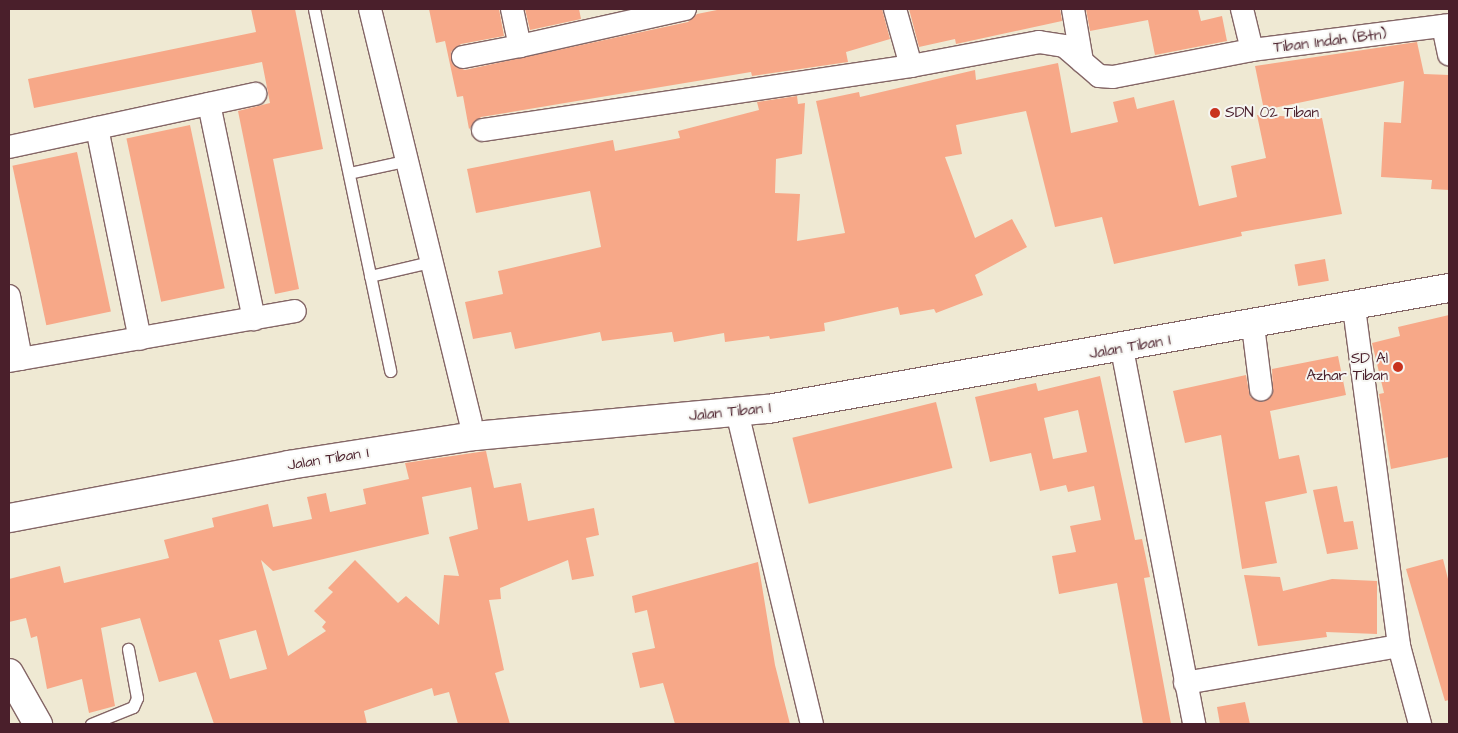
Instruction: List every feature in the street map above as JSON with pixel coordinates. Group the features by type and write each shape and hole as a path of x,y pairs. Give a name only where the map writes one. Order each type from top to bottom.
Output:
{"street":[{"path":"370,9 404,161 471,422"},
{"path":"512,9 520,46"},
{"path":"463,57 685,9"},
{"path":"895,9 911,66"},
{"path":"1073,9 1082,61"},
{"name":"Tiban Indah (Btn)","path":"1242,9 1252,50 1446,26"},
{"path":"1446,26 1449,54"},
{"path":"482,130 911,66 1052,42 1082,61 1099,76 1113,77 1252,50"},
{"path":"9,147 255,94"},
{"path":"208,104 254,318"},
{"path":"97,128 140,338"},
{"name":"Jalan Tiban I","path":"9,501 471,422 751,396 1449,275"},
{"name":"Jalan Tiban I","path":"9,518 475,436 737,412 1122,349 1354,308 1449,288"},
{"path":"9,296 15,360 295,311"},
{"path":"1354,308 1399,646 1420,724"},
{"path":"1253,326 1261,389"},
{"path":"1122,349 1194,724"},
{"path":"737,412 812,724"},
{"path":"1185,683 1399,646"},
{"path":"9,673 38,724"}],"lane":[{"path":"314,9 390,371"},
{"path":"349,173 404,161"},
{"path":"370,276 430,262"},
{"path":"91,724 133,707 138,698 128,649"}],"building":[{"path":"251,9 295,9 323,149 273,159 299,289 275,294 238,111 270,103 262,62 34,108 28,79 256,32"},
{"path":"429,9 499,9 504,36 461,44 451,52 453,65 465,70 688,22 697,14 722,9 882,9 890,39 846,52 848,62 752,76 751,72 481,117 469,129 463,96 457,97 445,41 436,43"},
{"path":"525,9 579,9 581,19 530,30"},
{"path":"909,9 1060,9 1062,21 956,44 955,39 919,47"},
{"path":"1086,9 1198,9 1201,21 1222,16 1227,41 1155,55 1148,20 1090,31"},
{"path":"1417,42 1424,74 1449,75 1449,190 1431,189 1432,180 1381,177 1384,122 1401,123 1404,81 1264,110 1255,66"},
{"path":"1058,63 1071,133 1118,122 1113,102 1134,97 1137,109 1174,100 1199,206 1237,197 1231,166 1266,158 1257,115 1322,118 1342,214 1241,232 1242,236 1114,264 1102,217 1055,227 1026,111 956,125 962,154 945,157 975,238 1012,219 1027,247 975,275 983,295 936,313 934,309 900,315 898,307 824,323 825,331 770,339 769,336 725,342 724,333 674,342 672,332 602,341 600,332 515,349 511,332 473,339 465,302 503,294 498,271 601,247 590,191 476,213 467,169 613,140 615,151 680,138 678,131 759,110 757,102 797,96 798,104 805,103 802,154 776,159 775,193 800,194 797,241 845,233 816,101 859,92 860,97 975,70 976,80"},
{"path":"190,125 225,288 161,302 126,139"},
{"path":"77,152 111,311 46,325 12,166"},
{"path":"1325,259 1329,281 1298,286 1294,264"},
{"path":"1449,315 1449,457 1391,469 1379,394 1384,393 1372,343 1400,336 1398,327"},
{"path":"1338,356 1346,395 1270,411 1279,459 1299,455 1307,493 1265,502 1277,563 1242,569 1221,435 1185,443 1173,391 1246,375 1250,397 1263,402 1273,394 1272,369"},
{"path":"1100,376 1135,540 1142,539 1150,577 1144,578 1171,724 1143,724 1117,583 1059,594 1052,556 1076,552 1070,526 1101,520 1094,486 1068,492 1066,485 1040,491 1031,453 990,462 975,397 1036,383 1038,391","holes":["1078,410 1087,452 1053,459 1044,418"]},
{"path":"936,402 952,468 809,504 792,438"},
{"path":"486,451 494,488 521,483 528,521 594,508 599,535 586,538 594,576 572,580 568,560 500,588 501,599 489,600 504,670 495,673 510,724 458,724 449,692 434,696 432,688 364,711 367,724 214,724 196,672 159,682 140,618 101,628 115,706 89,713 82,679 47,689 37,636 31,638 26,618 9,622 9,579 60,566 64,583 169,558 164,540 214,527 212,518 268,504 273,527 312,519 307,497 326,493 330,512 366,504 363,489 409,479 405,463","holes":["471,487 478,529 449,537 459,576 444,575 439,625 406,596 398,603 355,560 328,588 333,592 314,611 326,622 322,627 326,631 288,656 261,560 273,571 429,534 422,497","256,630 267,669 230,679 219,640"]},
{"path":"1337,486 1344,522 1353,521 1358,549 1327,554 1313,490"},
{"path":"1443,559 1449,583 1449,700 1445,701 1406,569"},
{"path":"758,562 775,665 790,724 675,724 663,683 640,688 632,653 655,648 647,610 635,613 632,596"},
{"path":"1244,575 1280,577 1283,591 1332,579 1377,581 1377,634 1326,632 1327,637 1258,646"},
{"path":"1245,702 1250,724 1220,724 1217,707"}],"place":[{"name":"SDN 02 Tiban","path":"1215,113"},
{"name":"SD Al Azhar Tiban","path":"1398,367"}]}
